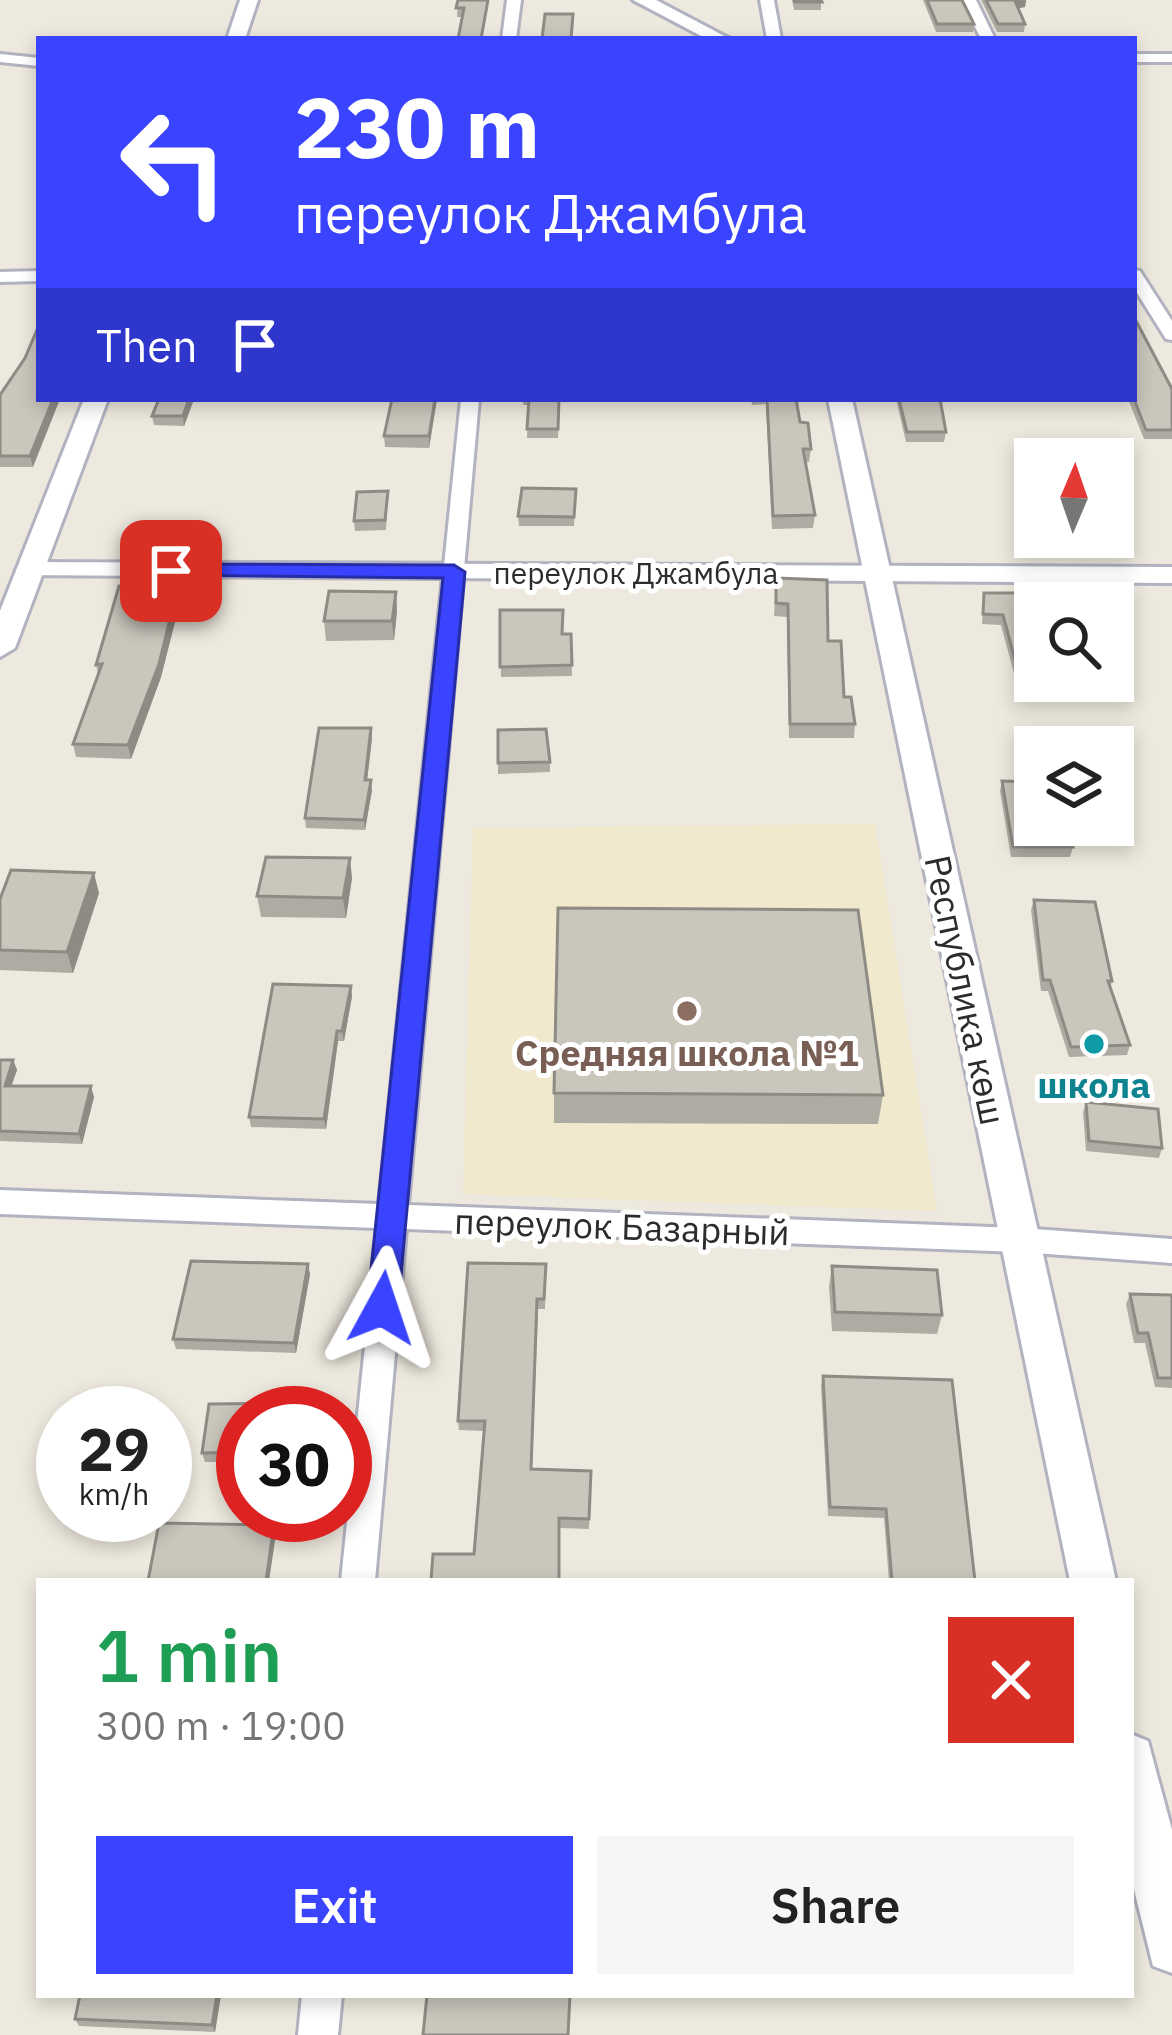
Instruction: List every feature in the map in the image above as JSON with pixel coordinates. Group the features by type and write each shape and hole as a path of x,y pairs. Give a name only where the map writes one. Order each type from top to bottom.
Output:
{"main road":[{"path":"237,36 249,0"},
{"path":"642,0 716,36"},
{"path":"0,648 95,402"},
{"name":"Республика көш","path":"841,402 1092,1578"},
{"path":"1134,1772 1172,1947"}],"street":[{"path":"508,36 514,0"},
{"path":"767,0 773,36"},
{"path":"969,0 987,36"},
{"path":"0,58 36,62"},
{"path":"1137,58 1172,58"},
{"path":"0,277 36,276"},
{"path":"1137,280 1172,335"},
{"path":"358,1578 470,402"},
{"name":"переулок Джамбула","path":"29,570 1172,575"},
{"name":"переулок Базарный","path":"0,1202 1020,1240 1172,1251"},
{"path":"319,2035 322,1998"}],"shaded area":[{"name":"Средняя школа №1","path":"875,824 937,1211 463,1194 473,828"}],"building":[{"path":"458,0 488,0 482,36 459,36 464,8 456,8"},
{"path":"927,0 962,0 974,24 937,24"},
{"path":"986,0 1023,0 1015,1 1025,24 998,24"},
{"path":"545,14 573,14 571,36 542,36"},
{"path":"1137,323 1172,389 1172,430 1146,430 1135,402"},
{"path":"36,332 36,402 52,402 30,456 0,456 0,395"},
{"path":"158,402 188,402 183,416 152,416"},
{"path":"391,402 435,402 429,436 384,436"},
{"path":"529,402 559,402 558,429 527,429"},
{"path":"767,402 797,402 800,422 808,423 811,449 803,449 815,515 773,516"},
{"path":"900,402 941,402 946,432 907,432"},
{"path":"522,488 576,489 574,517 518,516"},
{"path":"388,491 385,520 354,521 357,492"},
{"path":"776,578 827,580 828,641 841,641 844,697 851,697 855,724 790,724 788,604 776,603"},
{"path":"119,586 178,586 159,664 128,745 73,744 102,664 96,665"},
{"path":"329,591 396,592 392,621 324,621"},
{"path":"984,593 1014,593 1014,656 1003,615 983,614"},
{"path":"500,610 563,610 562,634 571,634 572,665 500,667"},
{"path":"319,728 371,728 365,780 371,780 364,820 305,818"},
{"path":"546,729 550,762 498,763 498,730"},
{"path":"1002,781 1014,781 1014,846 1073,847 1013,847"},
{"path":"266,857 350,858 343,898 257,896"},
{"path":"11,870 94,873 67,952 0,950 0,899"},
{"path":"1034,900 1095,902 1112,981 1108,981 1130,1045 1071,1047 1050,980 1043,980"},
{"path":"558,908 858,910 883,1095 554,1093"},
{"path":"273,984 351,986 342,1031 337,1031 324,1119 249,1117"},
{"path":"0,1060 13,1060 5,1086 91,1086 79,1134 0,1131"},
{"path":"1086,1102 1158,1109 1162,1148 1089,1141"},
{"path":"191,1261 308,1264 294,1343 173,1339"},
{"path":"468,1263 546,1264 544,1299 537,1299 531,1469 591,1471 589,1519 559,1518 559,1578 431,1578 433,1554 474,1554 485,1421 458,1421"},
{"path":"832,1266 937,1270 942,1315 835,1312"},
{"path":"1130,1294 1172,1295 1172,1378 1158,1378 1148,1333 1138,1333"},
{"path":"823,1376 952,1380 975,1578 892,1578 886,1509 830,1507"},
{"path":"209,1404 216,1404 216,1453 202,1453"},
{"path":"192,1524 216,1524 216,1542 272,1542 266,1578 149,1578 155,1542 192,1542"},
{"path":"79,1998 216,1998 212,2025 75,2019"},
{"path":"427,1998 570,1998 568,2035 423,2035"}],"place":[{"name":"Средняя школа №1","path":"687,1011"},
{"name":"школа","path":"1094,1044"}],"route":[{"path":"171,571 454,572 382,1308"}]}
